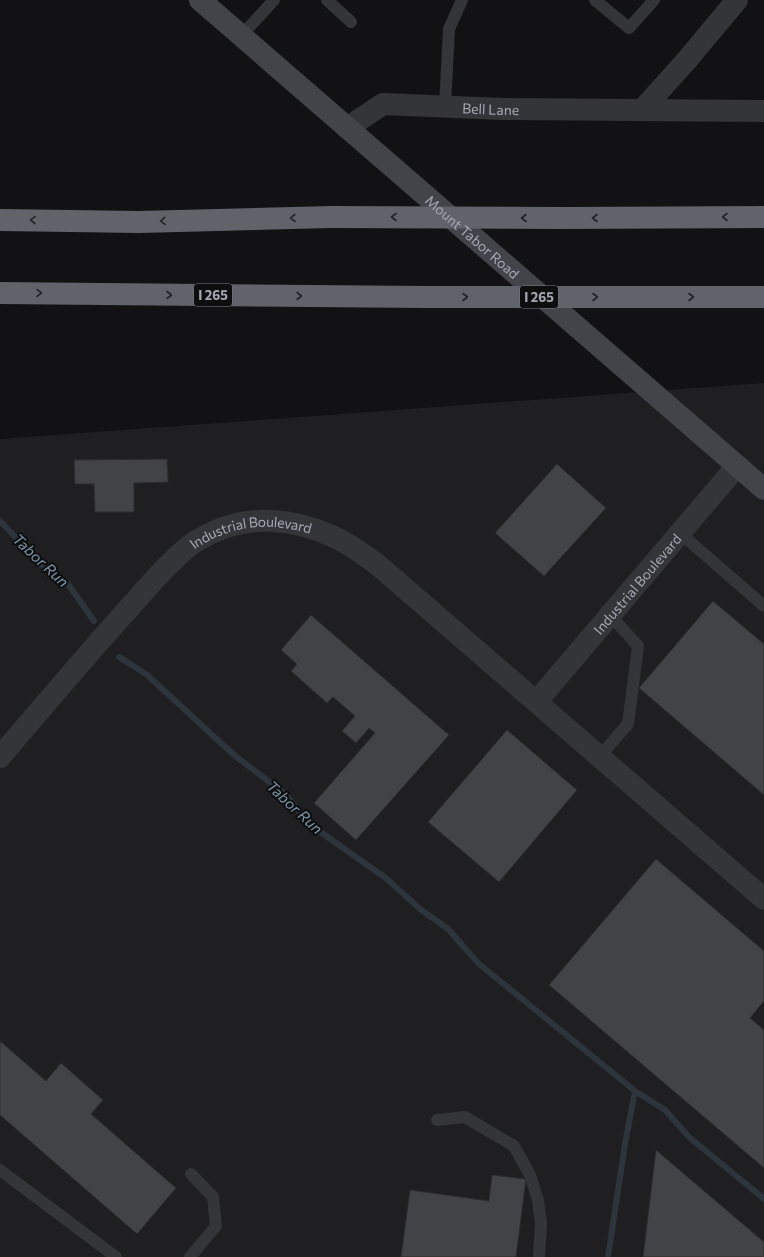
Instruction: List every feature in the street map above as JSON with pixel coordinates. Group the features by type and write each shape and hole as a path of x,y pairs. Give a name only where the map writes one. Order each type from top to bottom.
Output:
{"highway":[{"path":"0,220 140,222 332,216 563,218 764,217"},
{"name":"I 265","path":"0,293 426,297 764,297"}],"street":[{"path":"642,110 687,60 737,0"},
{"name":"Mount Tabor Road","path":"204,1 241,36 346,128 764,489"},
{"name":"Bell Lane","path":"346,128 383,104 502,108 764,111"},
{"name":"Industrial Boulevard","path":"536,701 737,466"},
{"name":"Industrial Boulevard","path":"0,757 71,673 174,560 194,542 216,531 240,522 265,520 289,522 312,528 335,537 378,564 764,899"}],"lane":[{"path":"241,36 274,0"},
{"path":"327,0 351,22"},
{"path":"445,106 449,29 462,0"},
{"path":"595,0 629,28 654,0"},
{"path":"680,533 764,606"},
{"path":"600,756 628,724 638,646 610,615"},
{"path":"437,1120 465,1117 514,1146 530,1175 538,1200 541,1223 539,1257"},
{"path":"0,1170 116,1257"},
{"path":"190,1257 216,1226 213,1197 191,1174"}],"shaded area":[{"path":"764,383 764,1257 0,1257 0,439"}],"building":[{"path":"167,459 168,482 134,483 134,512 95,512 94,484 75,484 74,460"},
{"path":"557,464 606,508 544,576 495,533"},
{"path":"713,601 764,644 764,795 639,688"},
{"path":"311,615 449,735 356,840 314,803 375,733 369,728 356,743 342,731 355,716 333,697 327,703 291,671 297,664 281,650"},
{"path":"507,730 577,790 499,882 428,822"},
{"path":"656,859 764,951 764,1001 750,1018 764,1030 764,1168 549,985"},
{"path":"0,1041 46,1081 61,1063 103,1100 91,1114 176,1188 137,1234 0,1115"},
{"path":"656,1150 764,1242 764,1257 643,1257"},
{"path":"492,1175 526,1179 516,1257 401,1257 410,1190 489,1201"}],"waterway":[{"name":"Tabor Run","path":"0,521 43,566 68,584 94,621"},
{"name":"Tabor Run","path":"119,657 146,674 234,755 285,794 312,826 387,879 420,909 448,929 478,963 635,1091 665,1110 689,1137 764,1199"},
{"path":"608,1257 625,1144 635,1091"}]}
